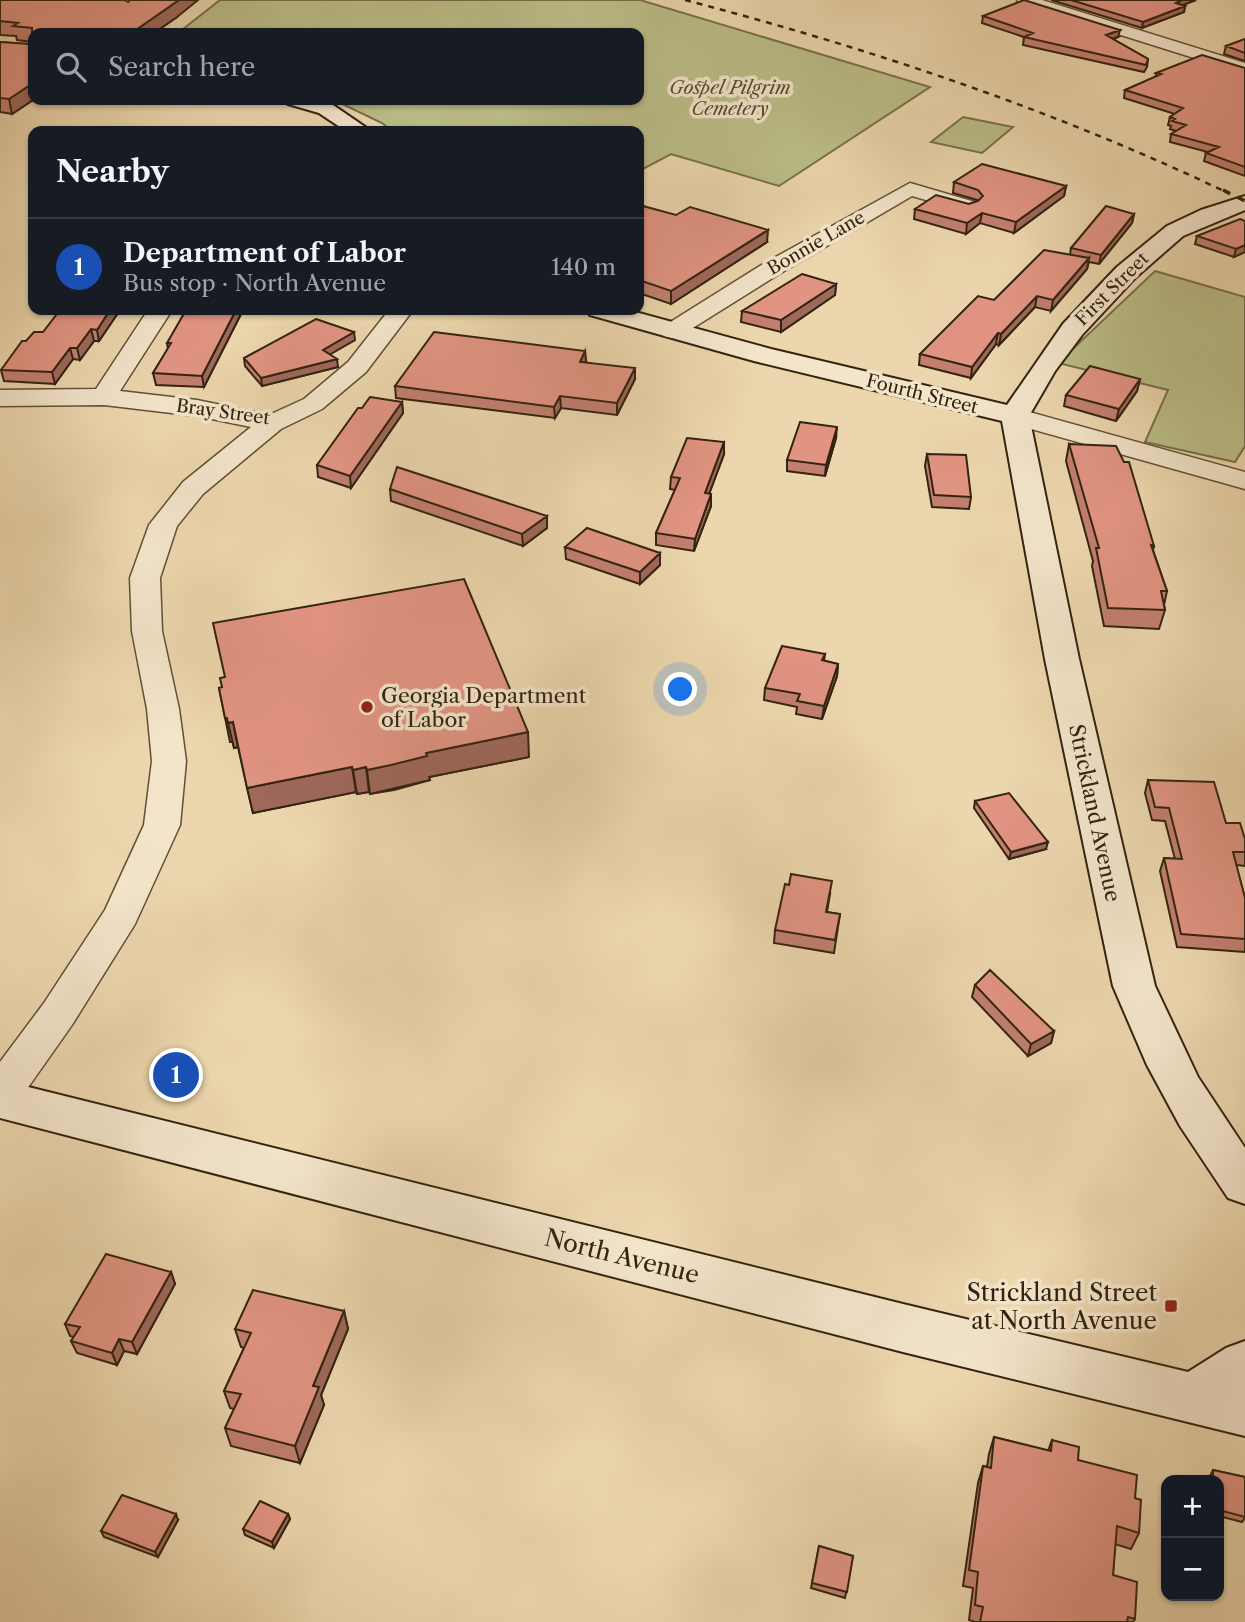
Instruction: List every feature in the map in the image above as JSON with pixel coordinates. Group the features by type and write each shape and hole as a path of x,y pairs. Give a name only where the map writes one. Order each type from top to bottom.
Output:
{"street":[{"path":"1025,0 1245,69"},
{"path":"312,105 326,109 352,126"},
{"name":"Bonnie Lane","path":"672,331 771,269 910,189 968,206"},
{"name":"First Street","path":"1015,416 1053,353 1119,276 1174,231 1245,203"},
{"path":"104,397 157,315"},
{"name":"Bray Street","path":"0,398 104,397 197,408 272,423 313,404 357,367 397,315"},
{"name":"Fourth Street","path":"616,315 1015,416 1245,481"},
{"name":"Strickland Avenue","path":"1015,416 1062,659 1134,986 1153,1035 1178,1085 1207,1134 1245,1184"},
{"path":"0,1096 58,1014 122,914 162,825 169,761 163,709 147,631 145,578 163,525 193,488 272,423"},
{"name":"North Avenue","path":"0,1096 1245,1411"},
{"path":"1193,1399 1245,1365"}],"green space":[{"name":"Gospel Pilgrim Cemetery","path":"220,0 640,0 930,87 779,186 671,154 644,168 644,126 386,126 344,105 644,105 644,28 184,28"},
{"path":"963,117 1013,127 982,153 931,142"},
{"path":"1155,271 1245,297 1245,446 1235,462 1145,442 1168,390 1058,363"}],"building":[{"path":"0,0 179,0 139,28 32,28 13,26 18,23 0,21"},
{"path":"1024,0 1120,30 1106,35 1148,59 1146,65 1024,37 1033,33 983,16"},
{"path":"1071,0 1182,0 1176,3 1185,6 1143,22"},
{"path":"1245,39 1245,53 1226,46"},
{"path":"0,42 28,44 28,86 9,99 0,98"},
{"path":"1202,55 1245,68 1245,167 1206,153 1219,147 1171,134 1186,125 1172,121 1175,119 1170,117 1183,108 1125,90 1161,74 1156,73"},
{"path":"982,164 1066,186 1016,222 982,213 967,223 915,209 936,195 969,204 978,201 983,196 978,190 954,182"},
{"path":"644,206 676,215 690,207 768,230 671,291 644,282"},
{"path":"1106,206 1134,214 1101,255 1071,248"},
{"path":"1240,219 1245,221 1245,245 1236,249 1197,236"},
{"path":"1044,250 1089,258 1053,300 1037,296 1001,334 998,333 972,367 920,354 978,296 994,300"},
{"path":"802,274 836,284 781,320 742,311"},
{"path":"56,315 107,315 97,330 91,329 77,348 70,348 52,372 1,370 22,341 26,341 34,332 43,332"},
{"path":"183,315 233,315 202,376 153,373 171,343 167,343"},
{"path":"316,319 354,332 323,350 337,359 261,378 244,358"},
{"path":"434,332 585,351 580,362 635,368 617,403 560,396 554,407 395,386"},
{"path":"1090,366 1140,379 1119,409 1066,395"},
{"path":"370,397 402,402 350,476 317,465 358,408 362,408"},
{"path":"800,422 837,427 826,465 787,460"},
{"path":"687,438 724,442 705,493 711,494 695,539 656,533 680,478 671,477"},
{"path":"1069,444 1116,446 1124,462 1129,462 1154,546 1151,545 1167,591 1161,591 1165,610 1108,608 1096,548 1099,548"},
{"path":"927,454 966,455 971,497 934,495"},
{"path":"397,467 547,516 522,534 390,489"},
{"path":"587,528 660,553 640,572 565,547"},
{"name":"Georgia Department of Labor","path":"464,579 528,732 426,753 427,756 367,770 366,767 353,770 352,767 247,788 233,722 228,723 225,718 219,688 222,687 220,678 225,677 213,623"},
{"path":"782,646 825,654 822,660 838,664 824,706 797,701 800,694 765,688"},
{"path":"1148,780 1214,782 1226,823 1240,823 1245,839 1245,852 1233,852 1245,898 1245,939 1181,934 1164,858 1182,859 1169,808 1155,807"},
{"path":"1009,793 1048,842 1011,852 975,801"},
{"path":"791,874 832,881 826,912 840,914 835,940 775,930 785,884 789,885"},
{"path":"990,970 1054,1031 1031,1044 975,985"},
{"path":"106,1254 171,1272 132,1342 119,1339 112,1353 71,1341 80,1327 65,1324"},
{"path":"253,1290 344,1311 313,1386 319,1387 295,1446 225,1428 241,1394 224,1391 251,1333 235,1329"},
{"path":"994,1437 1051,1451 1052,1440 1079,1447 1078,1460 1137,1475 1135,1498 1141,1500 1139,1533 1117,1526 1113,1575 1137,1582 1135,1619 1128,1617 1127,1622 980,1622 983,1607 975,1605 978,1572 969,1570 983,1466 991,1468"},
{"path":"1213,1470 1245,1477 1245,1517 1224,1511 1224,1475 1213,1475"},
{"path":"122,1495 176,1514 155,1552 101,1531"},
{"path":"260,1501 288,1514 272,1542 243,1529"},
{"path":"819,1546 853,1556 847,1592 812,1583"}],"railway":[{"path":"685,0 823,39 960,83 1095,134 1226,192"},
{"path":"1223,190 1245,201"}],"place":[{"name":"Georgia Department of Labor","path":"367,707"},
{"name":"Department of Labor","path":"176,1075"},
{"name":"Strickland Street at North Avenue","path":"1171,1306"}]}
